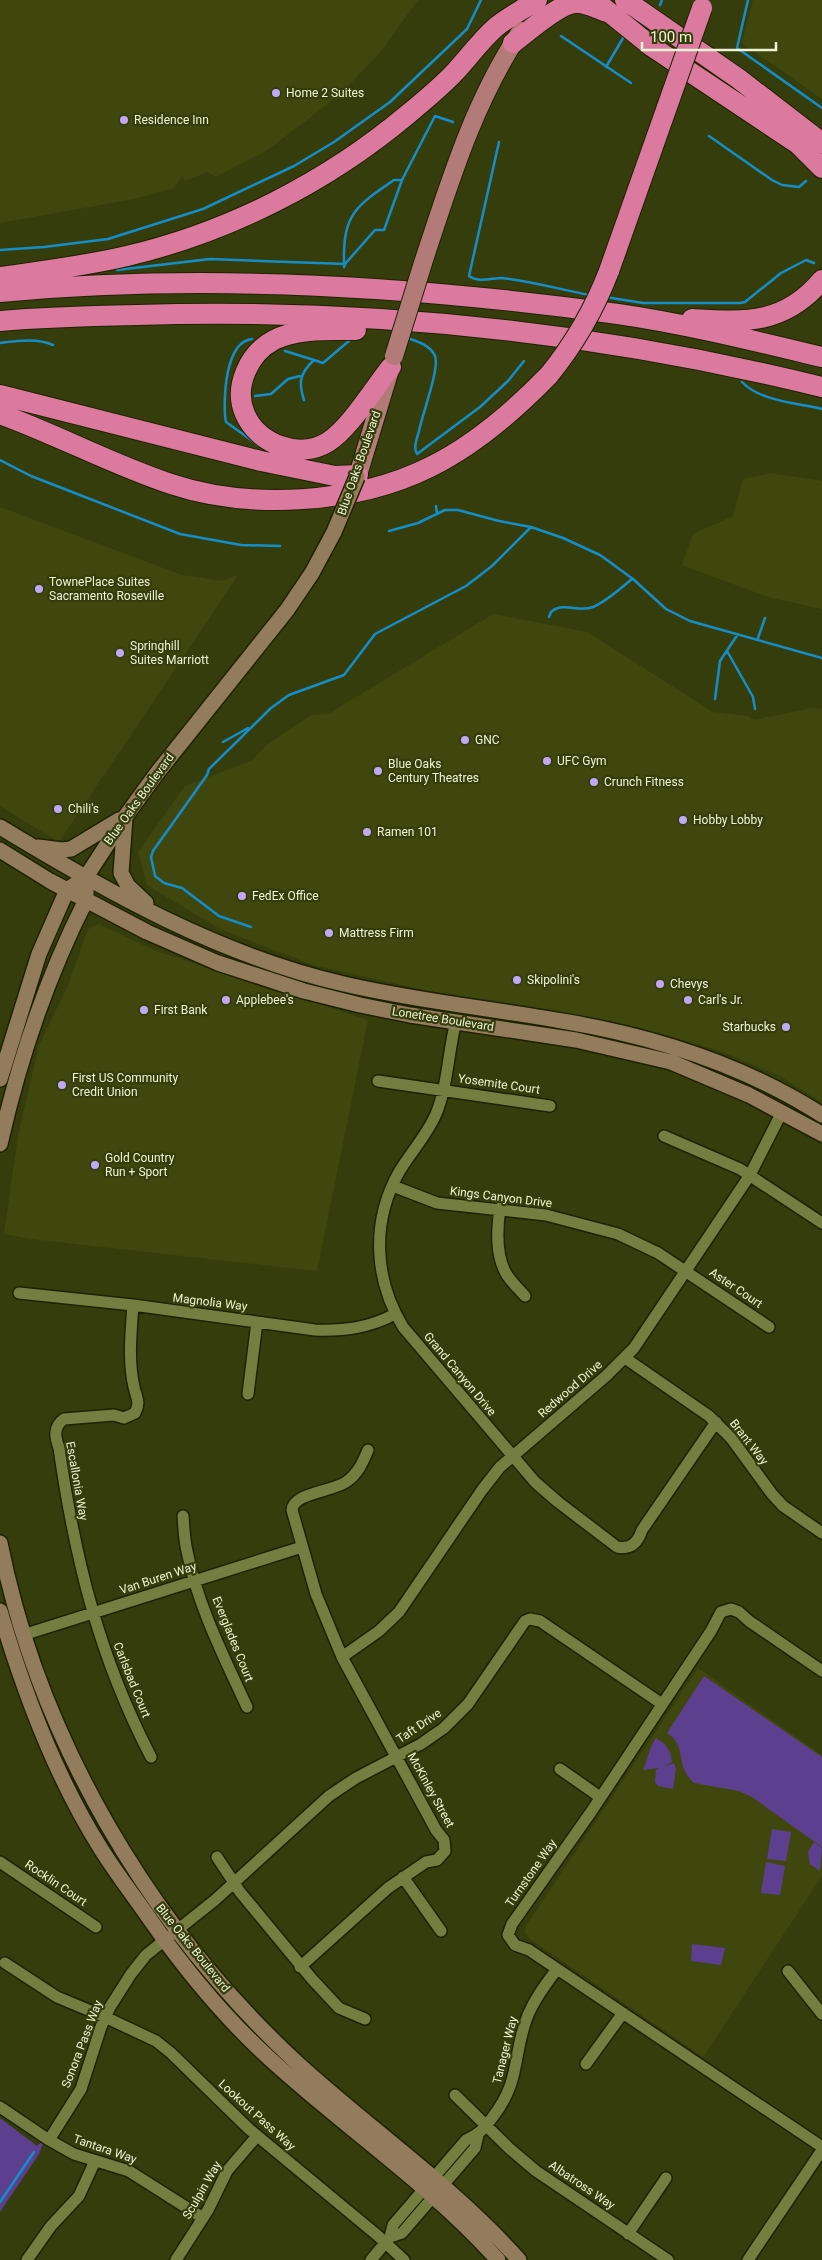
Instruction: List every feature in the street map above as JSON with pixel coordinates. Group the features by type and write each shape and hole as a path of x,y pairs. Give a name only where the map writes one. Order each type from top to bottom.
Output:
{"highway":[{"path":"0,277 74,266 152,249 221,226 268,205 312,182 358,152 407,115 453,74 496,27 515,0"},
{"path":"496,27 537,0"},
{"path":"625,0 739,79 822,143"},
{"path":"513,43 563,7 574,2 602,6 651,46 798,144 822,168"},
{"path":"0,414 172,484 228,498 283,501 318,497 373,487 430,468 490,429 510,413 549,375 568,352 584,326 609,271 703,4"},
{"path":"0,292 173,284 297,286 444,295 620,314 749,320 784,311 797,304 809,295 822,280"},
{"path":"0,321 87,316 218,313 375,318 493,329 672,355 822,387"},
{"path":"620,314 822,357"},
{"path":"357,476 338,464 290,450 266,439 253,427 245,414 241,396 242,379 250,361 261,348 275,339 297,333 333,330 493,329"},
{"path":"290,450 306,450 326,444 340,433 392,361"},
{"path":"0,395 261,461 335,476 357,476"}],"main road":[{"name":"Blue Oaks Boulevard","path":"67,890 86,877 125,817 182,740 288,610 312,573 334,532 357,476 423,263 471,127 497,70 542,0"},
{"path":"31,845 62,850 72,849 125,817"},
{"path":"125,817 120,864 122,876 128,886 156,914"},
{"name":"Lonetree Boulevard","path":"0,827 86,877 156,914 256,958 288,969 382,993 621,1032 694,1054 750,1076 791,1095 822,1115"},
{"name":"Lonetree Boulevard","path":"0,850 67,890 147,932 218,963 360,1005 576,1040 671,1062 749,1095 822,1134"},
{"path":"0,1144 14,1086 33,1026 67,938 86,900 86,877"},
{"path":"0,1079 39,954 67,890"},
{"path":"456,1021 457,1005"},
{"path":"782,1112 791,1095"},
{"name":"Blue Oaks Boulevard","path":"0,1543 23,1635 54,1720 94,1799 139,1876 177,1930 233,1999 278,2044 434,2186 498,2260"},
{"name":"Blue Oaks Boulevard","path":"0,1611 4,1641 39,1726 79,1809 101,1848 165,1940 210,1995 267,2056 334,2115 477,2216 519,2260"},
{"path":"4,1641 23,1635"}],"street":[{"name":"Grand Canyon Drive","path":"456,1021 444,1090 431,1125 393,1186 382,1220 379,1252 383,1281 395,1314 414,1341 535,1482 558,1502 607,1537 614,1546 626,1548 636,1541 716,1422"},
{"name":"Yosemite Court","path":"378,1081 550,1106"},
{"name":"Redwood Drive","path":"342,1657 379,1631 399,1612 486,1484 512,1456 625,1358 646,1332 750,1175 782,1112"},
{"path":"664,1136 750,1175 822,1222"},
{"name":"Kings Canyon Drive","path":"393,1186 436,1203 500,1208 554,1216 618,1234 647,1246 686,1272"},
{"path":"500,1208 498,1241 501,1260 507,1276 525,1296"},
{"name":"Aster Court","path":"686,1272 769,1327"},
{"name":"Magnolia Way","path":"19,1293 315,1330 342,1330 372,1325 395,1314"},
{"name":"Escallonia Way","path":"93,1612 74,1538 59,1448 55,1436 59,1422 70,1417 114,1415 124,1418 135,1413 139,1404 134,1388 131,1349 133,1306"},
{"path":"248,1394 257,1322"},
{"name":"Brant Way","path":"625,1358 716,1422 742,1451 772,1494 783,1506 822,1532"},
{"name":"McKinley Street","path":"300,1967 373,1901 403,1877 426,1862 437,1860 445,1851 445,1845 342,1657 324,1616 292,1510 295,1501 302,1496 326,1491 347,1481 361,1466 368,1450"},
{"name":"Everglades Court","path":"183,1516 187,1551 211,1626 246,1706"},
{"name":"Van Buren Way","path":"23,1635 302,1547"},
{"name":"Turnstone Way","path":"822,1671 749,1621 739,1612 728,1609 718,1615 711,1632 509,1929 508,1935 515,1945 529,1950 822,2148"},
{"name":"Carlsbad Court","path":"93,1612 116,1682 151,1757"},
{"name":"Taft Drive","path":"177,1930 235,1883 329,1796 356,1778 433,1736 461,1711 476,1693 520,1625 530,1619 535,1619 551,1629 662,1704"},
{"path":"560,1769 600,1796"},
{"path":"217,1856 235,1883 300,1967 339,2008 365,2019"},
{"name":"Rocklin Court","path":"0,1862 96,1927"},
{"path":"403,1877 441,1931"},
{"name":"Sonora Pass Way","path":"49,2140 83,2083 105,2016 131,1974 146,1955 177,1930"},
{"name":"Lookout Pass Way","path":"5,1963 57,1997 105,2016 142,2034 171,2053 257,2136 388,2240 404,2260"},
{"name":"Tanager Way","path":"371,2260 388,2240 392,2225 475,2148 478,2135 505,2100 511,2088 528,2014 556,1969"},
{"path":"788,1971 822,2014"},
{"path":"586,2064 623,2013"},
{"name":"Albatross Way","path":"456,2095 486,2126 536,2171 668,2260"},
{"path":"0,2107 49,2140"},
{"name":"Sculpin Way","path":"176,2260 203,2218 227,2171 257,2136"},
{"name":"Tantara Way","path":"49,2140 74,2154 95,2161 109,2163 130,2171 203,2218"},
{"path":"748,2260 822,2148"},
{"path":"27,2260 51,2226 79,2196 95,2161"},
{"path":"628,2234 666,2178"}],"shaded area":[{"path":"0,0 418,0 381,51 353,81 324,107 266,151 215,177 208,172 185,181 182,176 174,188 134,199 0,223"},
{"path":"753,0 822,0 822,99 742,43"},
{"path":"771,473 822,481 822,609 768,597 682,565 693,534 733,516 743,479"},
{"path":"0,507 182,575 222,581 238,575 59,842 0,806"},
{"path":"493,614 587,632 713,712 748,716 754,720 812,708 822,709 822,1102 778,1075 717,1050 628,1025 428,991 310,964 220,929 147,885 138,852 185,786 253,760 266,745 311,715 330,713"},
{"path":"99,924 156,951 368,1020 317,1271 31,1239 4,1234 18,1136 39,1045 67,988 88,929"},
{"path":"698,1668 822,1755 822,1876 703,2057 530,1939 525,1933 526,1926"},
{"path":"704,1676 822,1757 822,1847 752,1797 739,1791 694,1783 687,1775 678,1745 667,1733"},
{"path":"656,1738 665,1745 670,1754 672,1762 664,1767 674,1763 676,1769 673,1789 658,1786 655,1782 656,1770 659,1768 643,1770"},
{"path":"772,1829 791,1832 786,1861 767,1859"},
{"path":"814,1842 822,1848 820,1871 810,1864 808,1852"},
{"path":"766,1862 785,1866 780,1895 761,1893"},
{"path":"692,1944 725,1948 721,1965 691,1961"},
{"path":"0,2118 37,2146 45,2139 39,2154 0,2212"}],"waterway":[{"path":"0,250 108,239 203,209 294,166 334,142 390,102 467,29 481,0"},
{"path":"660,5 662,0"},
{"path":"748,0 737,48 822,108"},
{"path":"561,36 631,83"},
{"path":"606,67 623,38"},
{"path":"345,264 375,230 384,230 402,180 435,116 453,122"},
{"path":"709,136 782,185 799,187 806,181"},
{"path":"499,142 469,276 481,280 513,279 590,295"},
{"path":"344,262 346,233 354,213 370,197 394,180 402,180"},
{"path":"117,270 210,259 345,264 344,267"},
{"path":"605,297 643,303 740,303 745,302 781,273 806,260 814,263"},
{"path":"252,339 243,342 231,360 226,384 225,416 226,422 258,445"},
{"path":"410,339 431,350 436,362 433,381 416,443 415,449 417,454 480,407 508,381 524,361"},
{"path":"304,400 301,383 306,369 314,360 323,363 350,340"},
{"path":"0,343 34,341 53,345"},
{"path":"285,351 314,360"},
{"path":"255,396 271,394 288,379 300,376"},
{"path":"742,382 758,393 768,397 822,409"},
{"path":"0,460 31,476 180,534 241,545 280,546"},
{"path":"436,506 437,514"},
{"path":"389,531 418,523 445,510 458,510 531,527 563,538 600,555 633,579 666,609 690,621 822,658"},
{"path":"251,927 219,916 182,888 164,883 155,876 151,857 153,851 207,775 209,769 271,708 289,695 344,675 375,634 466,586 492,566 531,527"},
{"path":"549,617 551,612 561,607 582,609 593,607 609,598 632,579"},
{"path":"758,638 765,618"},
{"path":"715,699 720,661 738,634"},
{"path":"727,651 753,697 755,709"},
{"path":"223,742 248,728"},
{"path":"0,2202 34,2152"}],"place":[{"name":"Home 2 Suites","path":"276,93"},
{"name":"Residence Inn","path":"124,120"},
{"name":"TownePlace Suites Sacramento Roseville","path":"39,589"},
{"name":"Springhill Suites Marriott","path":"120,653"},
{"name":"GNC","path":"465,740"},
{"name":"UFC Gym","path":"547,761"},
{"name":"Blue Oaks Century Theatres","path":"378,771"},
{"name":"Crunch Fitness","path":"594,782"},
{"name":"Chili's","path":"58,809"},
{"name":"Hobby Lobby","path":"683,820"},
{"name":"Ramen 101","path":"367,832"},
{"name":"FedEx Office","path":"242,896"},
{"name":"Mattress Firm","path":"329,933"},
{"name":"Skipolini's","path":"517,980"},
{"name":"Chevys","path":"660,984"},
{"name":"Applebee's","path":"226,1000"},
{"name":"Carl's Jr.","path":"688,1000"},
{"name":"First Bank","path":"144,1010"},
{"name":"Starbucks","path":"786,1027"},
{"name":"First US Community Credit Union","path":"62,1085"},
{"name":"Gold Country Run + Sport","path":"95,1165"}]}
